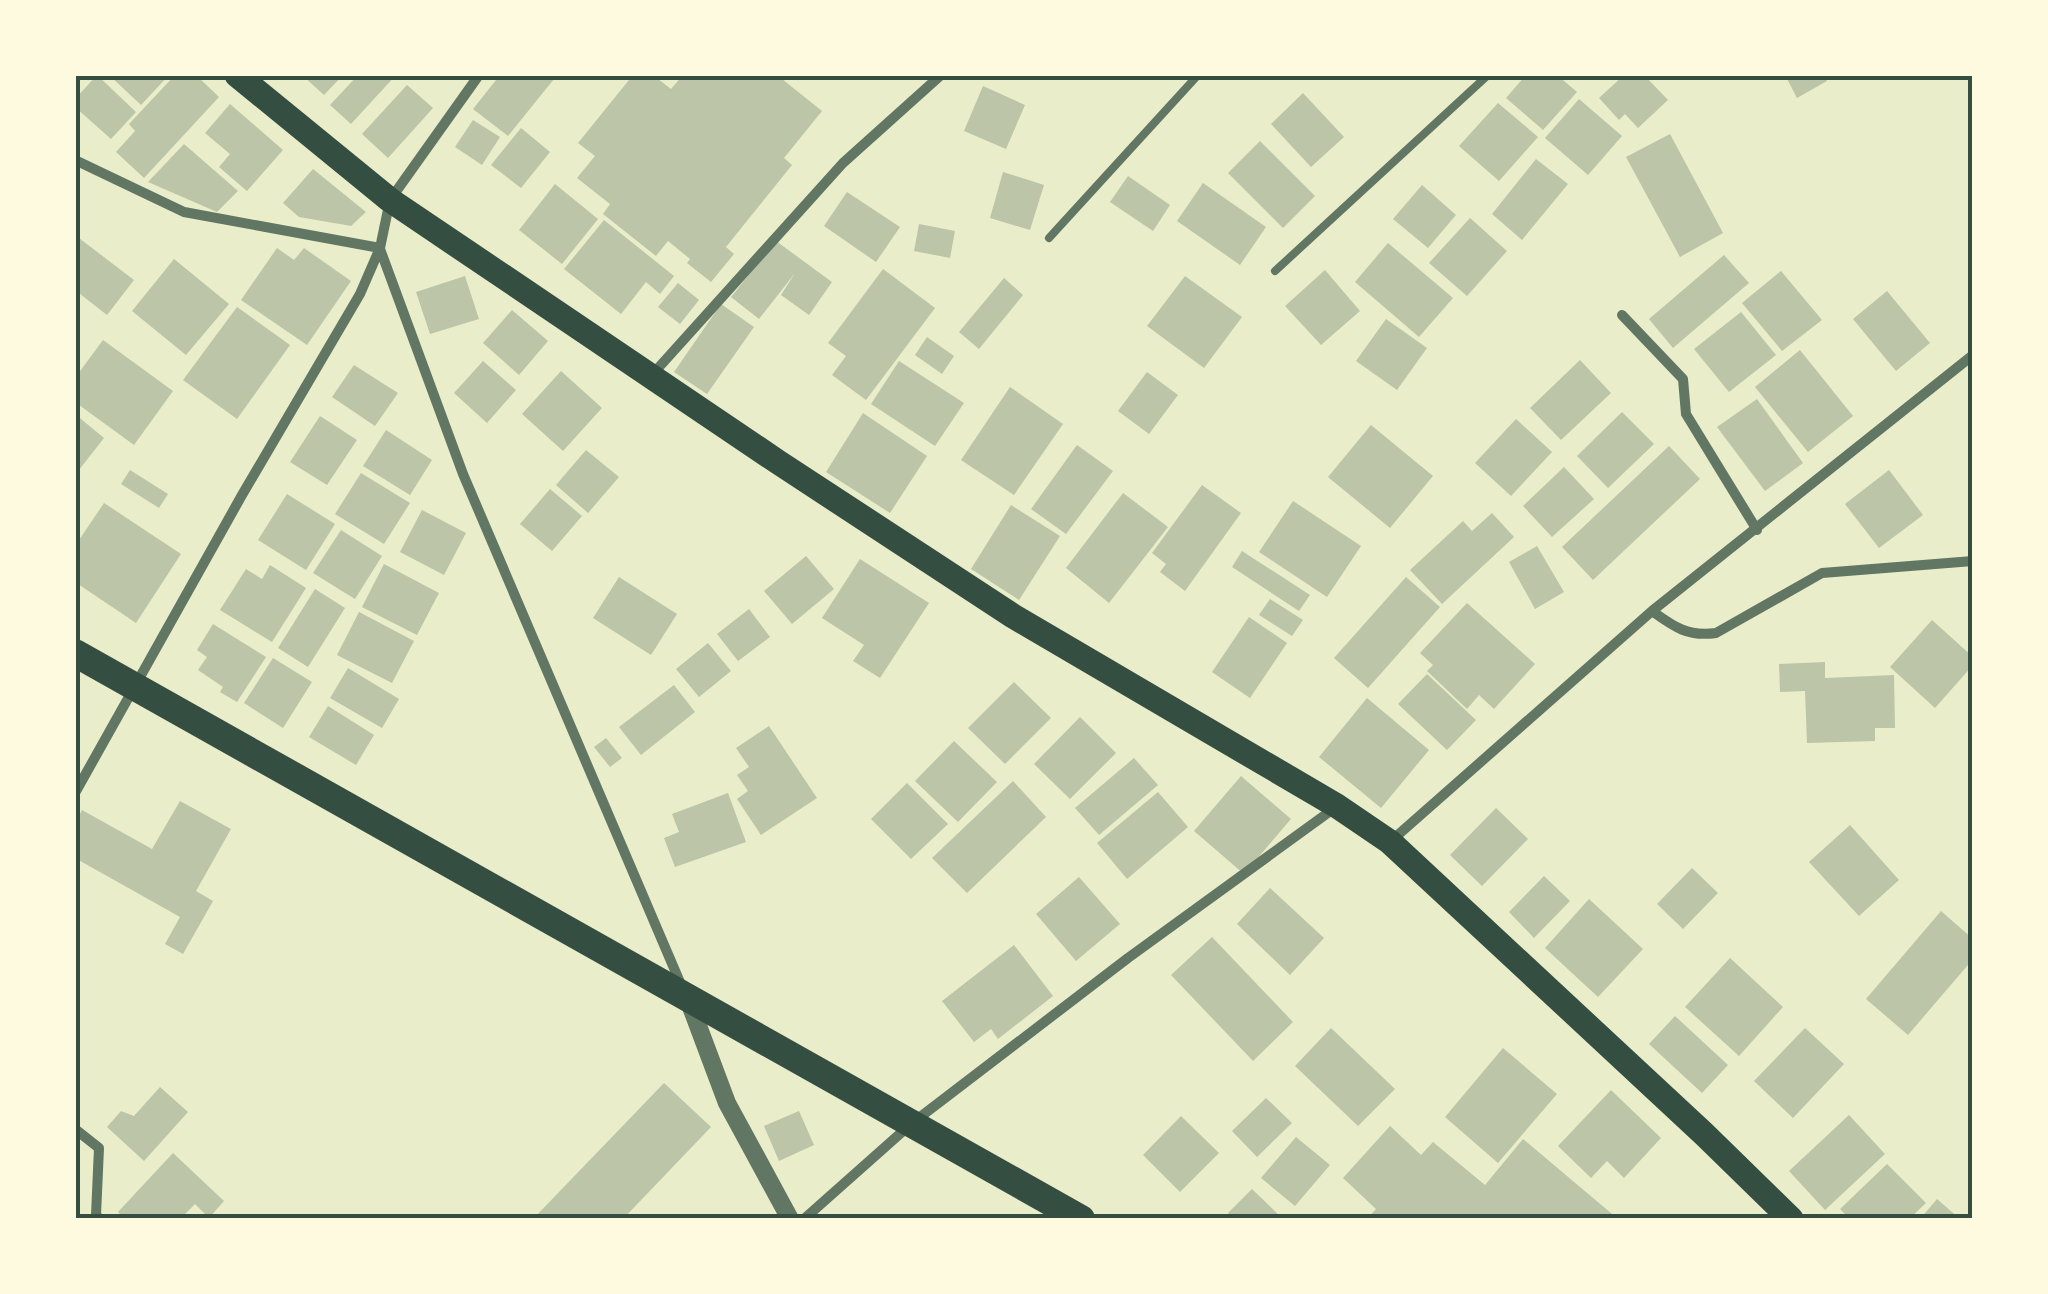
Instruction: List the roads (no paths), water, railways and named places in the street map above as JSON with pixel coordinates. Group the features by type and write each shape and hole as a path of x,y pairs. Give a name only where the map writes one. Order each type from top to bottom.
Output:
{"highway":[{"path":"75,653 1081,1219"}],"main road":[{"path":"238,75 390,200 650,377 1012,616 1337,806 1390,842 1791,1219"}],"street":[{"path":"75,793 360,294 380,248 390,200 479,75"},
{"path":"650,377 843,163 941,75"},
{"path":"75,160 184,212 380,248"},
{"path":"380,248 464,474 688,999 726,1102 790,1219"},
{"path":"1622,315 1683,380 1686,414 1757,530"},
{"path":"1390,842 1652,610 1973,355"},
{"path":"1652,610 1679,630 1703,635 1716,633 1822,573 1973,561"},
{"path":"804,1219 911,1124 1128,958 1337,806"},
{"path":"75,1128 99,1148 96,1215 100,1219"}],"lane":[{"path":"1049,238 1198,75"},
{"path":"1275,271 1488,75"}]}
